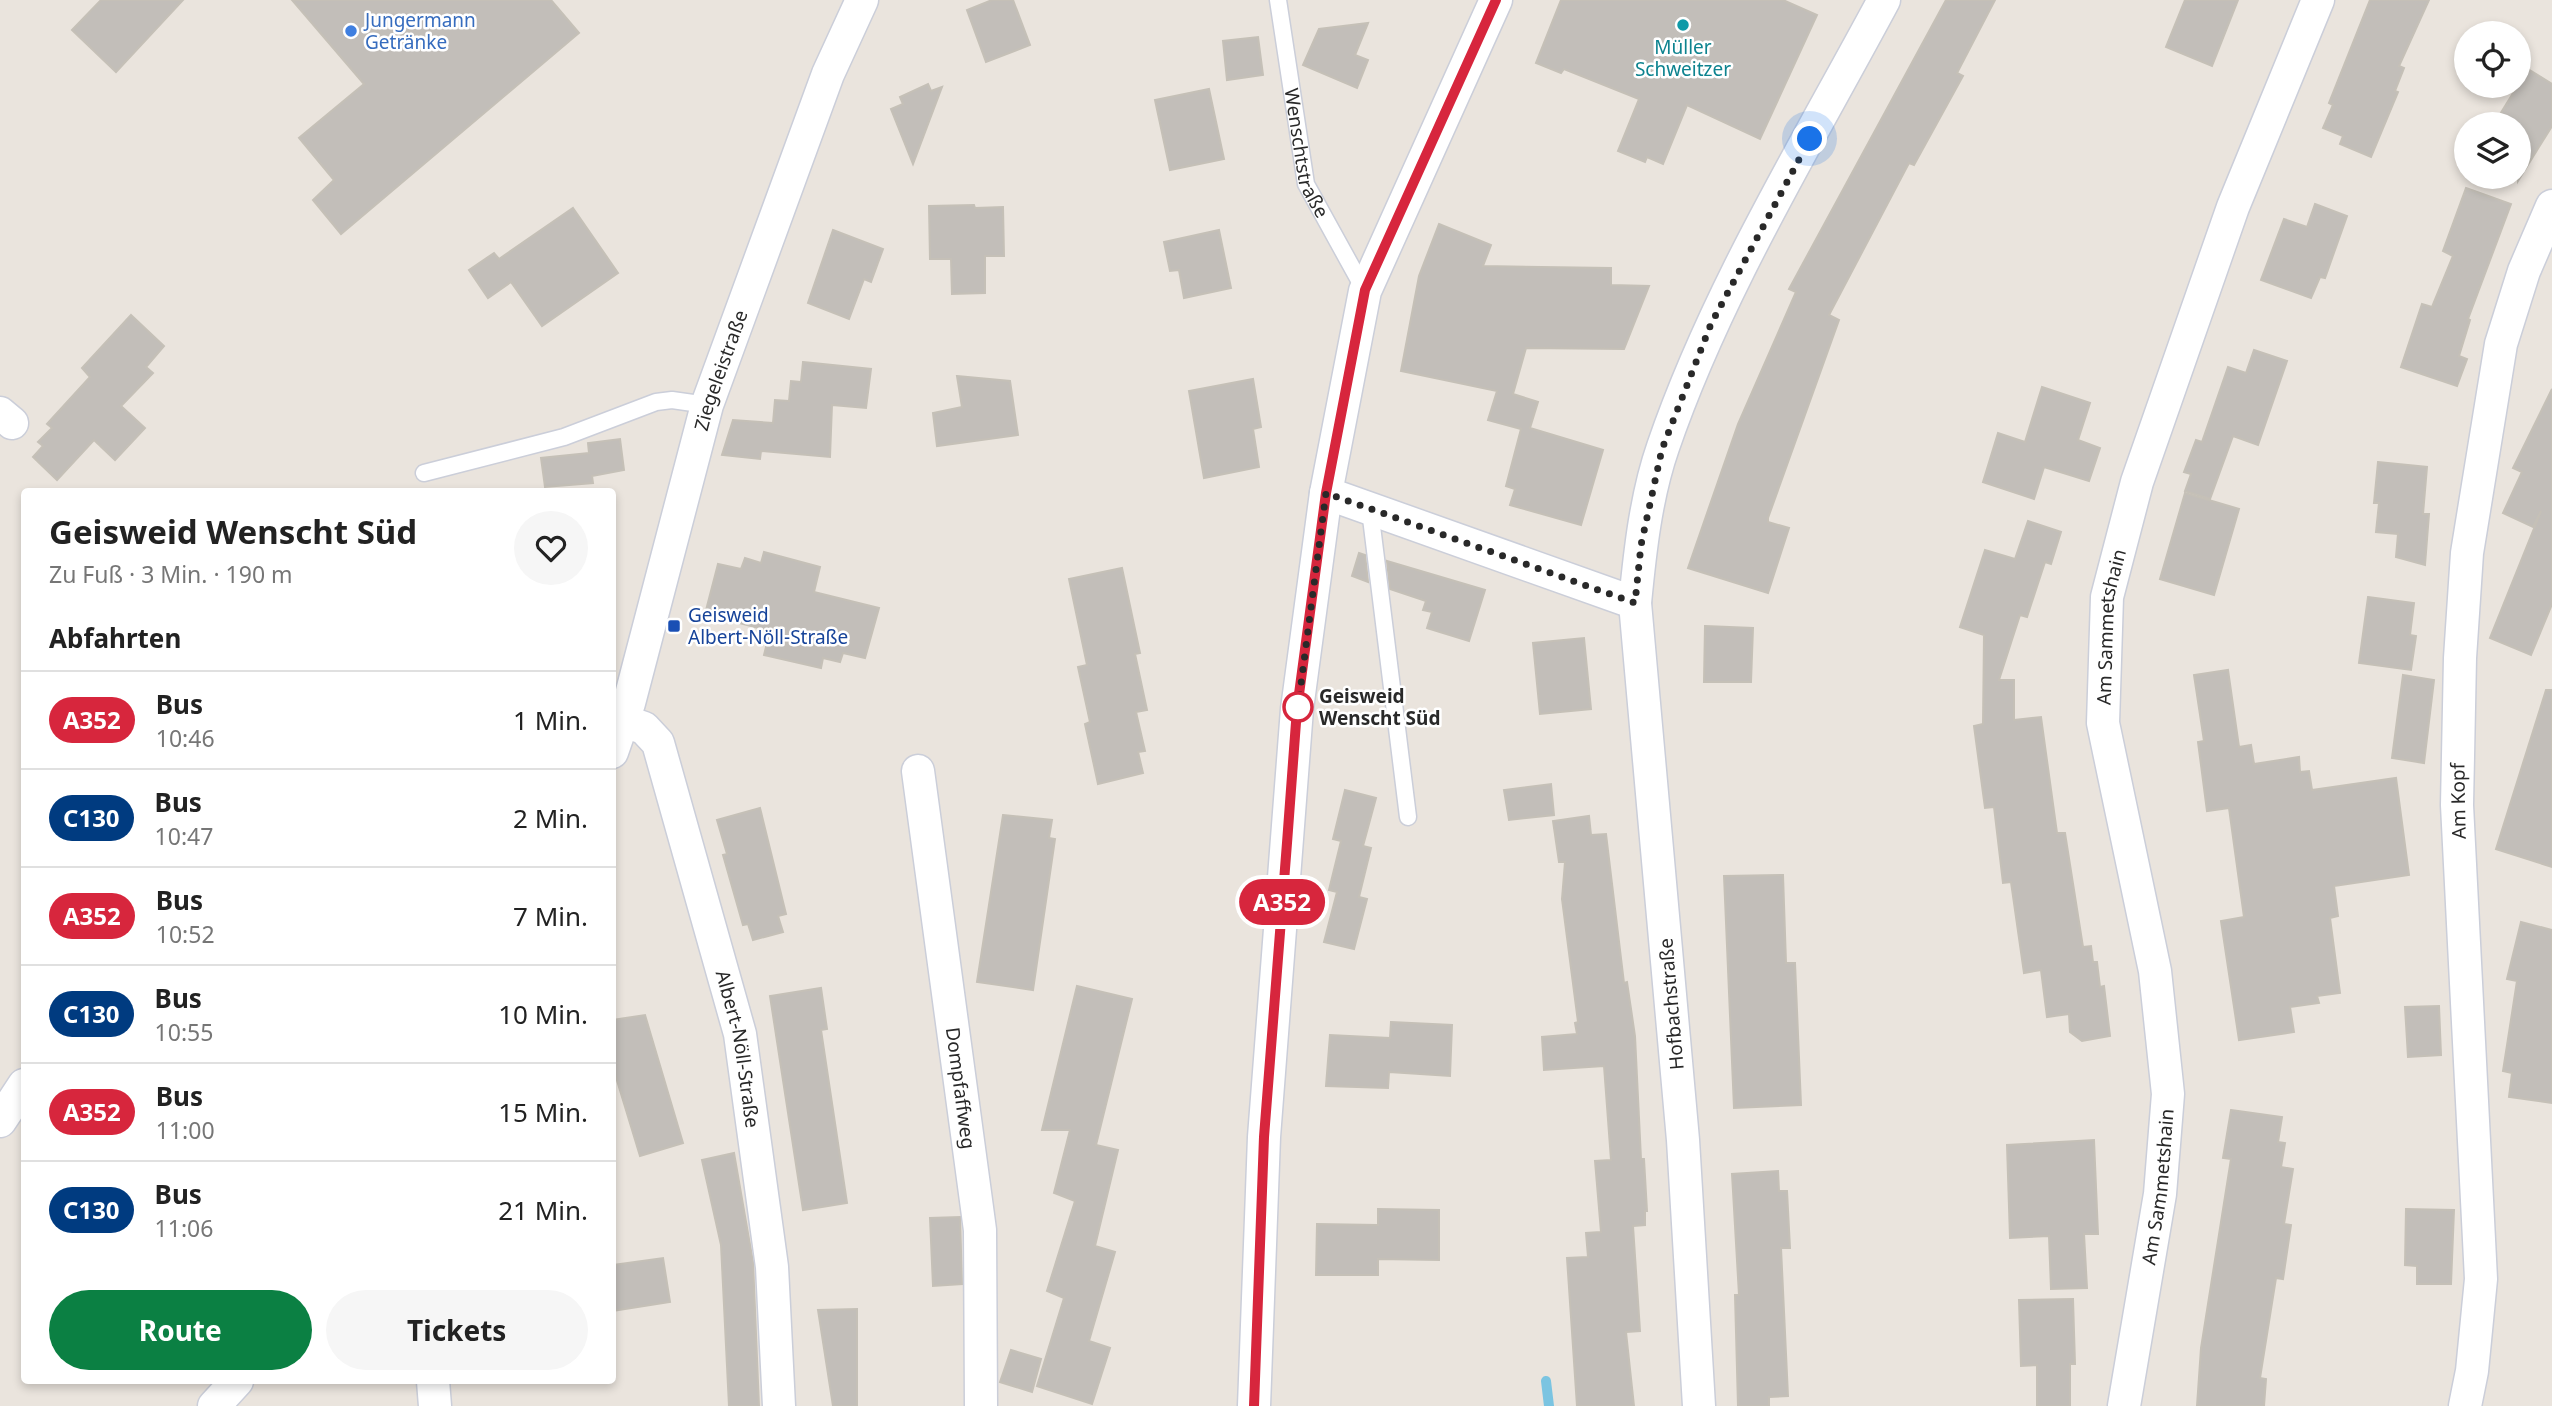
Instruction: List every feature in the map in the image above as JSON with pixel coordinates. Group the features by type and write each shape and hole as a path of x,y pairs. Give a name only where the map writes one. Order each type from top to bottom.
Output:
{"street":[{"name":"Ziegeleistraße","path":"618,718 707,405 828,74 862,0"},
{"path":"1254,1406 1264,1137 1294,750 1326,493 1365,290 1496,0"},
{"name":"Hofbachstraße","path":"1699,1406 1683,1140 1635,603 1641,545 1662,449 1711,324 1884,0"},
{"name":"Am Sammetshain","path":"2124,1406 2160,1194 2168,1094 2155,971 2103,723 2107,597 2137,482 2233,207 2318,0"},
{"name":"Am Kopf","path":"2465,1406 2472,1371 2481,1279 2457,805 2460,658 2466,553 2501,344 2524,271 2552,206"},
{"path":"1326,493 1635,603"},
{"name":"Albert-Nöll-Straße","path":"618,718 644,728 658,743 740,1034 772,1267 779,1406"},
{"name":"Dompfaffweg","path":"918,771 980,1230 981,1406"},
{"path":"0,1121 21,1090"},
{"path":"214,1406 234,1384"},
{"path":"433,1384 435,1406"}],"lane":[{"name":"Wenschtstraße","path":"1278,1 1306,184 1365,290"},
{"path":"424,473 564,436 656,402 672,400 707,405"},
{"path":"1370,510 1408,817"}],"building":[{"path":"101,0 183,0 116,72 72,30"},
{"path":"292,0 551,0 579,33 341,234 313,200 334,180 299,138 364,84"},
{"path":"992,0 1013,0 1030,45 986,62 967,10"},
{"path":"1561,0 1783,0 1817,15 1760,139 1687,105 1663,164 1647,157 1645,162 1618,151 1639,99 1564,69 1561,73 1536,63"},
{"path":"1946,0 1995,0 1957,73 1963,76 1914,165 1909,163 1829,315 1839,320 1768,518 1768,522 1789,528 1768,593 1688,568 1738,424 1796,292 1789,289"},
{"path":"2185,0 2238,0 2212,66 2166,47"},
{"path":"2370,0 2429,0 2399,66 2404,68 2395,91 2398,92 2371,157 2340,144 2343,136 2323,128 2333,105 2329,103"},
{"path":"1368,23 1355,55 1368,60 1357,88 1303,65 1319,29"},
{"path":"1258,37 1263,75 1227,80 1223,41"},
{"path":"2531,71 2552,84 2552,126 2531,160 2531,112 2501,112 2510,98 2531,98"},
{"path":"928,84 931,91 942,87 913,164 891,109 903,104 900,97"},
{"path":"1209,89 1224,159 1170,170 1155,100"},
{"path":"2466,189 2511,204 2468,319 2470,320 2459,356 2467,359 2457,386 2401,367 2422,304 2432,307 2453,256 2443,251"},
{"path":"2315,204 2347,216 2325,278 2320,277 2311,298 2261,280 2284,219 2307,227"},
{"path":"974,205 975,208 1003,207 1004,256 985,256 985,293 952,294 951,259 930,259 929,206"},
{"path":"573,208 618,273 542,326 511,282 488,298 469,270 494,253 499,259"},
{"path":"1439,224 1491,245 1483,266 1611,268 1611,285 1649,286 1624,349 1526,348 1513,394 1538,402 1530,428 1603,450 1581,525 1510,505 1515,489 1506,486 1521,429 1488,420 1497,391 1401,371 1419,276"},
{"path":"833,230 883,249 871,282 864,279 849,319 808,303"},
{"path":"1219,230 1231,288 1184,298 1179,270 1170,271 1164,242"},
{"path":"131,315 164,346 146,367 153,373 121,406 145,428 115,460 94,440 57,480 33,457 43,446 38,442 52,428 47,424 90,377 82,368"},
{"path":"2254,350 2287,361 2258,445 2233,436 2210,499 2185,491 2191,474 2184,472 2196,440 2202,442 2228,367 2246,373"},
{"path":"803,362 871,369 866,408 832,405 830,457 761,451 760,459 722,455 733,420 773,423 775,400 789,401 791,381 801,382"},
{"path":"957,376 1010,381 1018,435 937,446 933,413 962,407"},
{"path":"1253,379 1261,427 1253,429 1259,467 1204,478 1189,391"},
{"path":"2042,387 2090,403 2078,440 2100,448 2089,481 2044,467 2034,499 1983,482 1998,433 2025,442"},
{"path":"2552,389 2552,604 2531,655 2490,638 2541,511 2533,527 2503,513 2522,472 2513,468"},
{"path":"620,439 624,470 592,476 593,483 545,487 541,458 589,453 588,443"},
{"path":"2378,462 2427,467 2423,514 2429,514 2425,565 2396,557 2398,534 2376,532 2379,503 2374,503"},
{"path":"2185,493 2239,509 2214,595 2160,579"},
{"path":"2028,521 2061,532 2051,564 2045,562 2027,617 2020,615 1999,680 2014,680 2014,720 2041,717 2057,833 2065,833 2083,947 2091,946 2093,962 2097,962 2100,987 2104,986 2110,1036 2082,1041 2070,1032 2069,1014 2047,1017 2041,970 2024,973 2011,882 2003,883 1994,807 1985,808 1974,726 1983,724 1984,635 1960,627 1985,550 2015,559"},
{"path":"764,552 820,567 814,592 879,608 865,658 843,653 840,662 823,658 821,668 764,655 770,631 705,614 718,564 741,569 745,558 761,563"},
{"path":"1359,553 1365,555 1368,582 1352,576"},
{"path":"1387,561 1485,590 1469,641 1427,628 1432,612 1423,610 1426,601 1390,589"},
{"path":"1122,568 1140,653 1135,654 1147,710 1136,712 1145,751 1138,752 1143,773 1098,784 1085,724 1090,722 1078,667 1087,665 1069,579"},
{"path":"2368,597 2414,603 2410,635 2416,636 2411,670 2359,663"},
{"path":"1705,626 1753,628 1751,682 1704,682"},
{"path":"1584,638 1591,709 1540,714 1533,643"},
{"path":"2228,670 2239,747 2251,745 2254,764 2299,757 2300,772 2309,771 2312,790 2396,778 2409,875 2334,886 2338,916 2330,918 2340,993 2317,996 2319,1003 2290,1007 2294,1032 2239,1040 2221,921 2244,917 2229,808 2207,811 2198,742 2204,741 2194,675"},
{"path":"2403,675 2434,680 2424,763 2392,758"},
{"path":"2546,690 2552,690 2552,867 2496,849"},
{"path":"1551,784 1554,815 1509,820 1504,790"},
{"path":"1345,790 1376,798 1363,846 1371,848 1359,897 1367,899 1354,949 1324,942 1337,892 1329,890 1341,841 1333,839"},
{"path":"760,808 786,914 778,916 783,932 753,940 748,924 743,925 723,855 727,854 717,820"},
{"path":"1003,815 1052,820 1049,838 1055,839 1033,990 977,982"},
{"path":"1589,816 1591,835 1606,834 1624,983 1627,982 1635,1036 1641,1159 1644,1159 1647,1211 1645,1225 1633,1226 1640,1331 1626,1332 1634,1406 1577,1406 1567,1258 1588,1257 1586,1233 1601,1232 1595,1161 1611,1160 1604,1066 1544,1070 1542,1037 1577,1034 1575,1023 1578,1022 1562,899 1565,862 1559,862 1553,821"},
{"path":"1783,875 1786,963 1795,963 1801,1105 1734,1108 1724,876"},
{"path":"2521,922 2552,930 2552,1103 2509,1097 2512,1073 2503,1071 2517,981 2507,979"},
{"path":"1077,986 1132,999 1096,1145 1118,1150 1095,1246 1115,1252 1089,1341 1110,1348 1092,1404 1037,1386 1064,1298 1047,1291 1075,1201 1054,1193 1070,1130 1042,1130"},
{"path":"821,988 827,1029 821,1030 847,1203 803,1210 770,996"},
{"path":"2439,1006 2441,1055 2408,1057 2405,1007"},
{"path":"645,1015 683,1143 640,1156 616,1077 616,1019"},
{"path":"1391,1022 1452,1025 1450,1076 1389,1072 1388,1088 1326,1086 1330,1035 1390,1038"},
{"path":"2231,1110 2282,1117 2278,1142 2285,1143 2281,1167 2293,1169 2284,1224 2291,1225 2283,1279 2276,1278 2260,1378 2266,1379 2264,1406 2197,1406 2201,1348 2231,1159 2223,1158"},
{"path":"2094,1140 2098,1234 2084,1234 2087,1288 2051,1289 2049,1236 2010,1238 2007,1145"},
{"path":"734,1153 753,1262 759,1406 729,1406 721,1245 702,1160"},
{"path":"1778,1171 1779,1191 1787,1191 1790,1248 1781,1248 1788,1396 1769,1397 1769,1406 1738,1406 1735,1295 1739,1295 1732,1174"},
{"path":"1378,1209 1439,1210 1439,1260 1378,1259 1378,1275 1316,1275 1317,1224 1378,1225"},
{"path":"2406,1209 2454,1210 2451,1284 2417,1284 2417,1266 2405,1265"},
{"path":"960,1217 962,1284 933,1286 930,1218"},
{"path":"663,1258 670,1302 616,1310 616,1264"},
{"path":"2073,1299 2075,1364 2070,1364 2070,1406 2037,1406 2037,1365 2021,1366 2019,1300"},
{"path":"857,1309 857,1406 833,1406 818,1310"},
{"path":"1011,1350 1041,1359 1032,1392 1000,1382"}],"waterway":[{"path":"1546,1381 1549,1406"}],"bus line":[{"name":"A352","path":"1254,1406 1264,1137 1297,709 1326,493 1365,290 1496,0"}],"place":[{"name":"Müller Schweitzer","path":"1683,25"},
{"name":"Jungermann Getränke","path":"351,31"},
{"name":"Geisweid Albert-Nöll-Straße","path":"674,626"},
{"name":"Geisweid Wenscht Süd","path":"1298,707"}],"route":[{"path":"1298,707 1297,709 1326,493 1635,603 1641,545 1662,449 1711,324 1810,139"}]}
